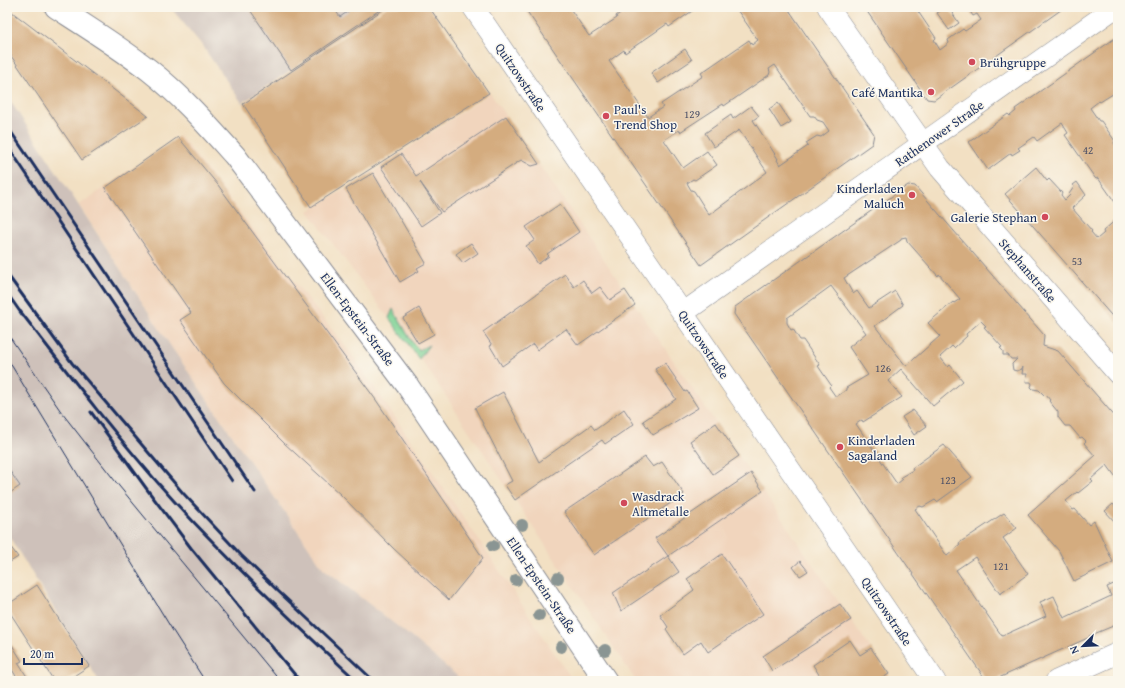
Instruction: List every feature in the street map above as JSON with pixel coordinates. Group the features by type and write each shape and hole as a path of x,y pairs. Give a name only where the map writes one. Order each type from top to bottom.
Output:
{"main road":[{"name":"Ellen-Epstein-Straße","path":"56,7 103,37 150,71 199,116 235,156 407,385 606,681"}],"street":[{"name":"Quitzowstraße","path":"473,7 935,681"},
{"name":"Stephanstraße","path":"828,7 940,168 1118,374"},
{"name":"Rathenower Straße","path":"683,313 923,145 1116,7"},
{"path":"1056,681 1118,653"}],"shaded area":[{"path":"170,7 384,7 242,103 201,44"},
{"path":"490,93 893,681 636,681 429,371 308,211 359,181"},
{"path":"7,96 172,348 323,568 406,633 463,681 99,681 7,533"},
{"path":"180,136 352,355 466,521 573,681 463,681 406,633 323,568 172,348 79,205"}],"green space":[{"path":"393,309 412,342 419,350 429,345 419,359 389,318"}],"building":[{"path":"248,7 333,7 340,17 350,10 350,7 384,7 291,70"},
{"path":"387,7 429,7 489,93 311,207 243,104"},
{"path":"524,7 569,7 589,36 617,18 616,16 629,7 698,7 669,27 667,24 625,53 624,50 609,61 648,117 663,107 661,104 703,76 701,73 749,40 752,45 758,40 735,7 787,7 874,134 872,144 701,265","holes":["775,65 810,116 814,116 817,120 823,122 829,131 821,137 817,136 806,143 808,146 780,165 777,160 778,159 753,120 759,116 751,106 733,119 731,115 705,133 714,147 739,130 767,172 709,215 694,191 691,190 687,183 693,179 695,180 717,165 707,151 683,168 664,140 679,130 680,132 723,104 724,106 769,75 769,69"]},
{"path":"864,7 915,7 936,38 934,40 940,50 949,43 948,40 963,29 965,31 981,20 977,14 973,16 967,7 1065,7 934,100 927,99"},
{"path":"948,7 959,23 949,30 937,13"},
{"path":"12,12 148,116 82,160 7,50 7,15"},
{"path":"1118,36 1118,88 1115,91 1116,92 1100,102 1099,101 1090,108 1115,141 1114,143 1118,148 1118,204 1117,205 1098,178 1095,178 1065,135 1068,133 1062,123 1037,141 1034,137 1018,148 1020,150 1012,155 1011,153 988,170 969,142 1008,114 1010,116 1016,111 1015,109"},
{"path":"685,49 692,60 658,83 651,73"},
{"path":"778,103 791,122 781,128 769,109"},
{"path":"506,116 539,164 532,166 521,160 442,212 420,182 440,213 421,226 381,167 401,154 416,176"},
{"path":"178,137 218,185 376,400 483,558 449,600 393,548 341,495 284,443 224,383 180,320 191,313 105,188"},
{"path":"1036,167 1047,181 1049,179 1062,193 1061,195 1065,200 1070,195 1069,194 1074,187 1073,185 1077,182 1086,195 1072,208 1097,239 1104,233 1103,231 1118,218 1118,260 1116,262 1118,265 1118,323 1005,194"},
{"path":"373,173 426,263 417,268 419,271 400,282 346,189"},
{"path":"908,185 915,186 1044,335 1043,346 1058,351 1118,420 1118,480 1107,465 1091,479 1093,481 1066,501 1089,525 1094,521 1113,562 1074,581 1059,551 1028,515 1095,456 1084,443 1086,441 1082,437 1080,438 1070,426 1065,426 1058,417 1058,412 1046,395 1045,396 1039,390 1033,389 1031,387 1031,382 1026,382 1027,374 1022,374 1023,367 1017,371 1013,370 1012,364 1017,359 1011,359 1008,355 1003,355 1003,351 1000,348 1002,347 984,327 986,326 981,321 966,334 967,336 954,348 952,346 940,357 948,367 950,365 963,381 933,406 901,369 888,381 902,397 863,422 862,420 856,424 897,484 903,479 901,477 913,470 912,468 944,445 972,477 937,502 935,500 923,507 920,506 915,509 947,556 960,545 959,543 1004,513 1017,528 1003,538 1028,574 1000,594 975,557 956,570 1002,636 1046,616 1040,602 1054,596 1064,618 1111,596 1107,587 1118,582 1118,624 992,681 986,680 734,314 735,307","holes":["906,237 907,241 938,276 939,274 960,299 954,303 953,302 928,323 940,336 906,366 875,326 903,305 895,291 869,308 857,291 853,294 844,278 901,240 901,238","831,286 866,333 849,347 868,375 846,388 846,390 836,397 829,387 831,385 818,366 820,365 803,340 800,340 787,323 787,318"]},
{"path":"560,204 579,232 547,254 549,256 538,264 526,246 535,240 526,227"},
{"path":"471,243 478,253 463,263 456,254"},
{"path":"565,274 574,287 583,280 592,293 600,287 610,300 625,290 635,305 578,345 566,329 537,350 533,344 502,366 490,346 492,345 483,332"},
{"path":"419,308 434,334 418,343 403,318"},
{"path":"665,363 698,408 653,435 643,421 676,399 655,369"},
{"path":"503,392 539,462 591,425 595,430 624,409 634,424 605,444 602,440 515,500 505,485 512,481 475,408"},
{"path":"913,410 927,426 914,435 902,417"},
{"path":"716,423 739,456 713,474 690,441"},
{"name":"Wasdrack Altmetalle","path":"645,457 653,467 662,462 684,494 594,555 564,512"},
{"path":"7,467 20,486 7,495"},
{"path":"751,473 763,491 668,556 655,538"},
{"path":"1113,504 1118,510 1118,521 1116,523 1105,511"},
{"path":"10,546 18,557 7,564 7,548"},
{"path":"722,554 763,614 708,652 701,641 683,654 666,629 668,627 660,615 694,590 687,579"},
{"path":"668,556 679,572 621,611 613,593"},
{"path":"800,561 808,571 800,576 793,567"},
{"path":"37,585 89,666 66,681 54,681 7,608 7,605"},
{"path":"840,604 851,620 772,671 763,656"},
{"path":"850,640 860,655 871,648 889,674 878,681 823,681 813,665"},
{"path":"12,645 22,661 18,663 30,681 19,681 11,668 7,670 7,646"}],"tram line":[{"path":"7,333 62,413 119,486 280,681"},
{"path":"7,358 205,681"}],"railway":[{"path":"7,126 255,492"},
{"path":"7,145 232,481"},
{"path":"7,274 72,363 183,493 241,555 374,681"},
{"path":"7,293 23,316"},
{"path":"20,311 114,431 174,501 218,548 357,681"},
{"path":"91,412 191,548 300,681"}],"place":[{"name":"Brühgruppe","path":"972,62"},
{"name":"Café Mantika","path":"931,92"},
{"name":"Paul's Trend Shop","path":"606,116"},
{"name":"Kinderladen Maluch","path":"912,195"},
{"name":"Galerie Stephan","path":"1045,217"},
{"name":"Kinderladen Sagaland","path":"840,447"},
{"name":"Wasdrack Altmetalle","path":"624,503"}]}
